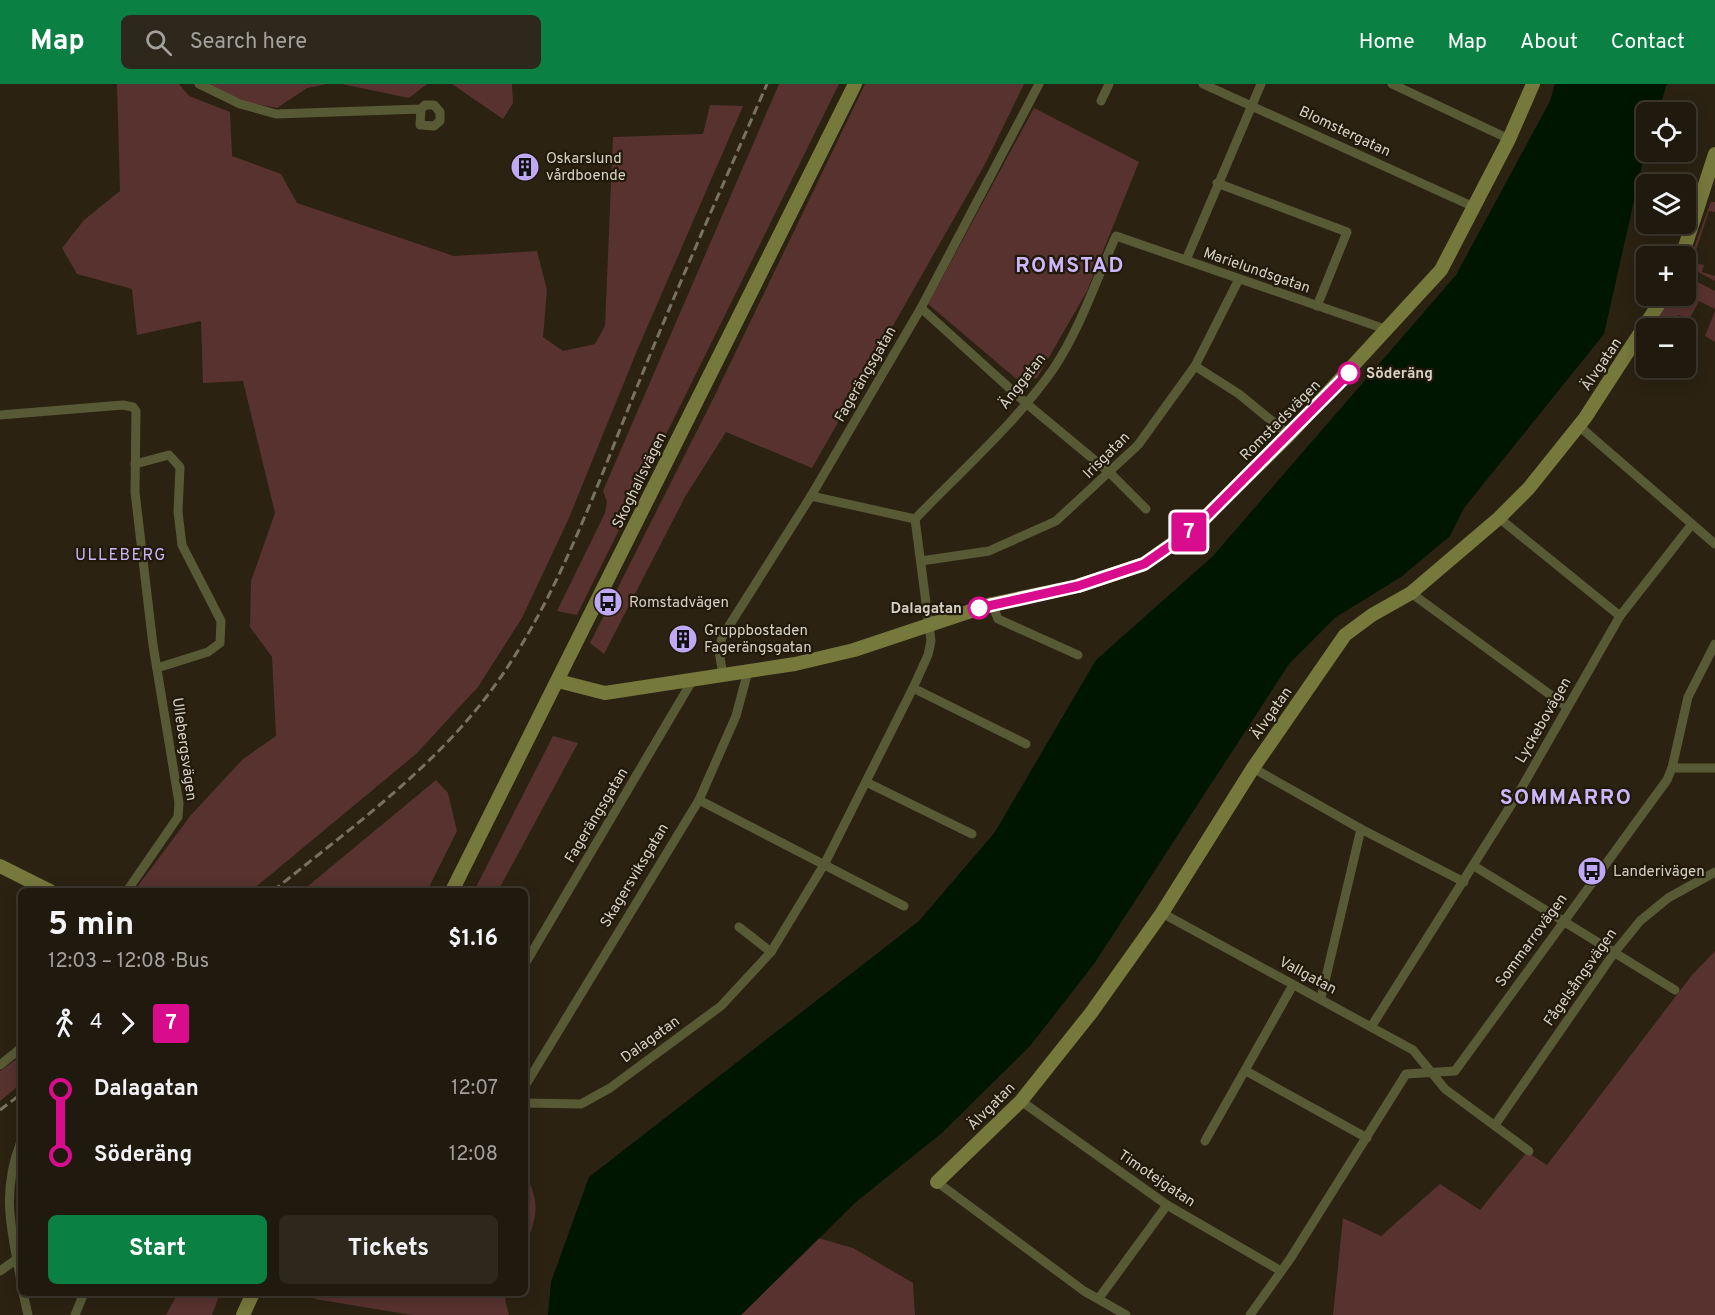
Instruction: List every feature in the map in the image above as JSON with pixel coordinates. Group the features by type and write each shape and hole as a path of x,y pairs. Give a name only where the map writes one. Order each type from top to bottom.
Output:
{"street":[{"path":"199,84 240,104 276,114 421,109"},
{"name":"Skoghallsvägen","path":"454,888 855,84"},
{"name":"Fagerängsgatan","path":"723,675 719,651 722,637 811,496 921,308 1039,84"},
{"path":"1101,101 1109,84"},
{"name":"Blomstergatan","path":"1203,84 1474,207"},
{"path":"1186,261 1217,183 1261,84"},
{"path":"1392,84 1509,139"},
{"name":"Romstadsvägen","path":"558,681 605,693 692,681 854,650 992,604 1078,586 1144,564 1193,530 1289,435 1389,330 1441,270 1509,139 1533,84"},
{"path":"1685,246 1715,154"},
{"path":"1217,183 1347,232 1317,306"},
{"name":"Marielundsgatan","path":"1116,236 1389,330"},
{"name":"Änggatan","path":"915,519 1027,404 1055,366 1088,305 1116,236"},
{"name":"Irisgatan","path":"921,561 989,551 1056,522 1138,445 1195,366 1239,279"},
{"name":"Älvgatan","path":"937,1182 1022,1101 1091,1014 1162,913 1253,768 1345,635 1372,615 1411,593 1499,518 1529,488 1579,426 1658,306"},
{"path":"921,308 1027,404 1110,473 1146,508"},
{"path":"1195,366 1239,394 1289,435"},
{"name":"Ullebergsvägen","path":"0,415 123,405 133,407 136,411 135,492 157,668 177,782 178,817 129,888"},
{"path":"1579,426 1715,544"},
{"path":"135,464 169,455 180,467 178,512 182,545 221,621 220,643 208,652 157,668"},
{"path":"811,496 915,519"},
{"path":"1499,518 1620,616"},
{"name":"Dalagatan","path":"528,1102 580,1104 609,1088 721,1006 771,951 825,863 914,688 928,655 931,641 927,625 915,519"},
{"name":"Lyckebovägen","path":"1371,1028 1474,866 1620,616 1692,524"},
{"path":"1411,593 1567,706"},
{"path":"992,604 998,619 1078,656"},
{"name":"Sommarrovägen","path":"1250,1315 1325,1205 1406,1074 1455,1071 1667,780 1672,768 1688,697 1715,644"},
{"name":"Skagersviksgatan","path":"528,1081 699,800 736,716 748,671"},
{"name":"Fagerängsgatan","path":"528,959 692,681"},
{"path":"914,688 1026,744"},
{"path":"1253,768 1361,829 1464,882"},
{"path":"1672,768 1715,768"},
{"path":"866,782 972,834"},
{"path":"699,800 825,863 904,906"},
{"path":"1321,998 1361,829"},
{"path":"1474,866 1675,990"},
{"path":"0,867 44,888"},
{"name":"Fågelsångsvägen","path":"1495,1125 1614,953 1640,921 1668,898 1715,872"},
{"name":"Vallgatan","path":"1162,913 1413,1050 1445,1089 1529,1151"},
{"path":"739,927 771,951"},
{"path":"1205,1141 1293,985"},
{"path":"0,1065 18,1050"},
{"path":"1246,1071 1367,1138"},
{"name":"Timotejgatan","path":"1022,1101 1167,1205 1281,1271"},
{"path":"18,1148 4,1181 18,1264"},
{"path":"937,1182 1084,1291 1126,1315"},
{"path":"1099,1298 1167,1205"},
{"path":"0,1271 17,1259"},
{"path":"24,1296 28,1315"},
{"path":"75,1315 83,1296"},
{"path":"243,1315 252,1296"}],"shaded area":[{"path":"117,84 179,84 189,96 230,112 232,156 281,174 297,203 454,256 537,251 547,290 543,337 563,351 595,344 605,326 613,137 703,134 710,105 743,106 636,353 569,518 522,618 478,687 416,754 255,888 136,888 191,815 243,759 276,736 272,657 250,627 251,581 275,513 243,381 203,383 201,321 137,335 132,289 77,274 62,248 84,220 120,191"},
{"path":"207,84 327,84 307,88 277,108 245,102"},
{"path":"342,84 427,84 409,98"},
{"path":"452,84 512,84 513,103 503,119"},
{"path":"779,84 839,84 577,615 557,611 605,513 607,502 603,491"},
{"path":"865,84 1024,84 985,164 812,468 726,432 685,497 604,654 590,643 712,401"},
{"path":"1555,84 1667,84 1661,102 1636,102 1636,162 1643,162 1640,174 1636,174 1636,192 1604,334 1464,508 1450,536 1401,577 1336,617 1289,664 1094,964 1030,1046 943,1132 856,1202 741,1315 548,1315 551,1282 589,1177 919,921 995,832 1096,660 1213,556 1456,275 1550,101"},
{"path":"1034,108 1139,162 1087,291 1037,378 1020,382 928,304"},
{"path":"1711,202 1715,202 1715,212 1709,211 1696,250 1694,246"},
{"path":"1696,263 1704,265 1702,272 1715,276 1715,281 1696,271"},
{"path":"1696,281 1715,291 1715,309 1699,301 1690,318 1678,315 1675,318 1658,318 1665,306 1696,306"},
{"path":"1715,311 1715,342 1705,336"},
{"path":"553,736 578,743 500,888 476,888"},
{"path":"436,780 448,793 457,831 428,888 306,888"},
{"path":"1715,951 1715,1315 1333,1315 1343,1218 1381,1236 1440,1184 1480,1210 1527,1152 1547,1165 1692,975"},
{"path":"18,1058 18,1086 0,1101 0,1071"},
{"path":"528,1180 536,1209 528,1238"},
{"path":"818,1238 853,1248 913,1283 915,1315 741,1315"},
{"path":"176,1296 219,1296 212,1315 166,1315"},
{"path":"316,1296 507,1296 505,1300 509,1315 412,1315 315,1299"}],"railway":[{"path":"277,888 386,800 440,750 487,696 533,625 572,547 668,311 767,84"},
{"path":"0,1110 18,1096"}],"bus line":[{"name":"7","path":"979,608 1078,586 1144,564 1193,530 1349,373"}],"place":[{"name":"Oskarslund vårdboende","path":"525,167"},
{"name":"Söderäng","path":"1349,373"},
{"name":"Romstadvägen","path":"608,602"},
{"name":"Dalagatan","path":"979,608"},
{"name":"Gruppbostaden Fagerängsgatan","path":"683,639"},
{"name":"Landerivägen","path":"1592,871"}],"district":[{"name":"ROMSTAD","path":"1070,265"},
{"name":"ULLEBERG","path":"121,554"},
{"name":"SOMMARRO","path":"1566,797"}]}
